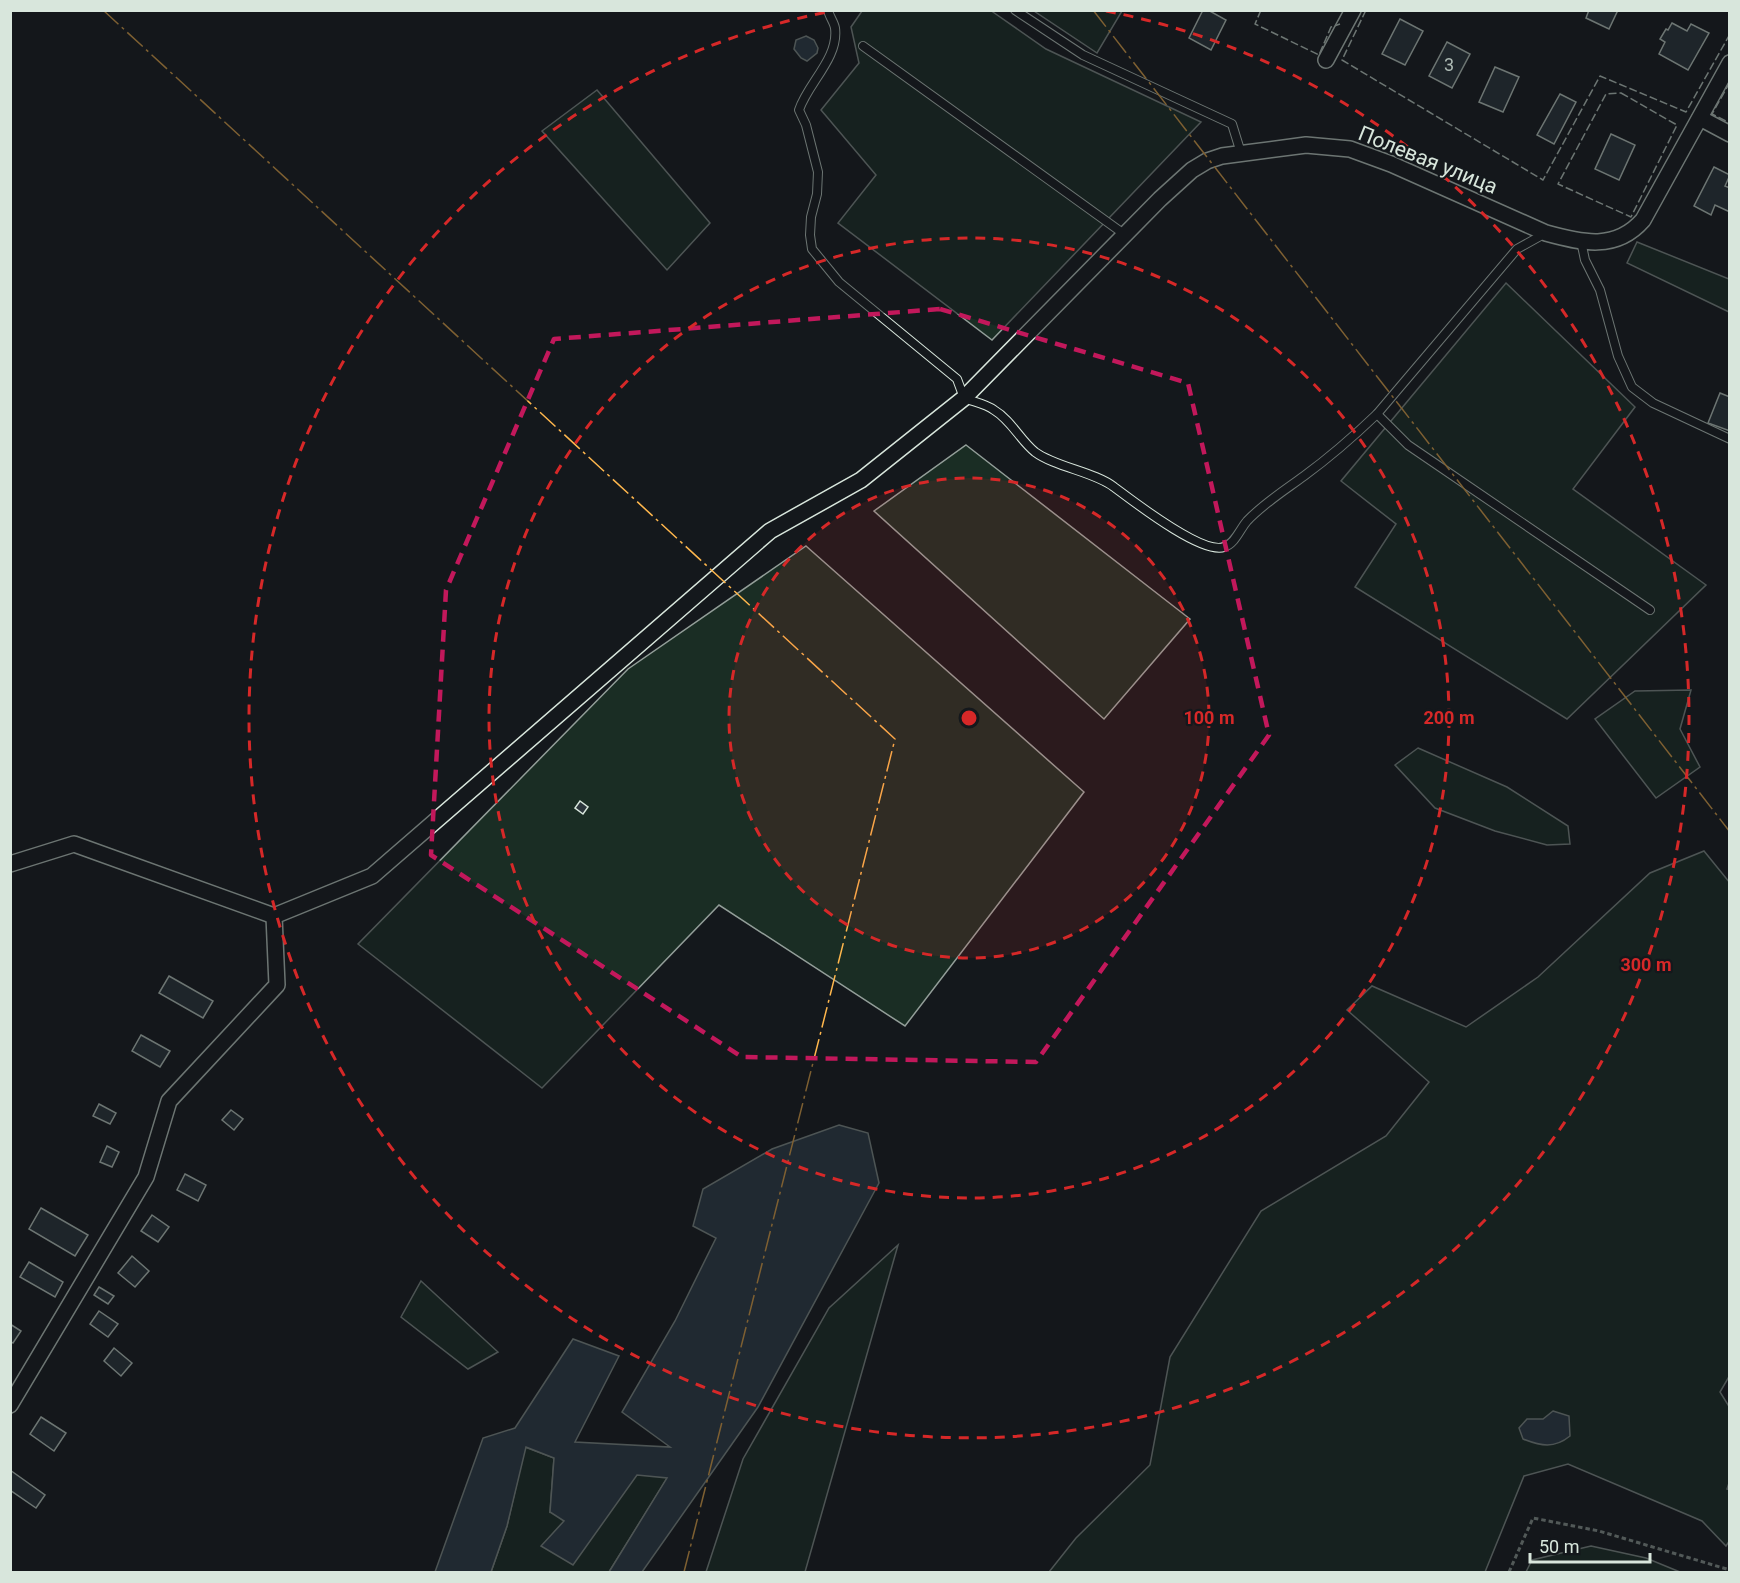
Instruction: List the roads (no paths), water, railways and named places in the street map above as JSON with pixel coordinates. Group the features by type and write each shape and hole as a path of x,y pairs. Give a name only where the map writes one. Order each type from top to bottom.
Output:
{"street":[{"path":"1326,60 1353,10"},
{"name":"Полевая улица","path":"274,916 372,876 770,531 861,480 964,398 1124,234 1192,170 1222,156 1241,153 1306,145 1350,149 1391,164 1546,234 1596,243 1620,238 1634,231 1643,220 1730,63"},
{"path":"1700,118 1730,134"},
{"path":"10,864 74,844 274,916 277,985 169,1101 146,1177 10,1405"}],"lane":[{"path":"828,10 835,28 832,50 825,65 804,95 799,110 806,125 818,172 810,235 812,249 839,282 957,379 964,398 994,410 1036,452 1112,484 1137,505 1193,540 1215,549 1226,547 1247,521 1271,499 1356,434 1377,414 1517,249 1546,234"},
{"path":"1016,10 1083,55 1232,124 1241,153"},
{"path":"863,46 1124,234"},
{"path":"1581,241 1585,260 1600,290 1618,356 1632,387 1653,403 1730,439"},
{"path":"1377,414 1408,445 1650,610"}],"water":[{"path":"806,36 814,40 818,48 817,53 807,61 801,58 794,49 796,40"},
{"path":"839,1125 868,1133 879,1183 758,1407 642,1572 609,1572 667,1478 637,1475 573,1565 541,1546 564,1521 550,1512 554,1458 526,1447 507,1526 491,1572 435,1572 483,1438 515,1428 573,1339 619,1356 575,1442 670,1447 622,1412 675,1321 716,1238 693,1226 703,1189 772,1149"},
{"path":"1553,1411 1569,1416 1570,1436 1553,1445 1523,1439 1519,1428 1527,1419 1543,1419"}]}
